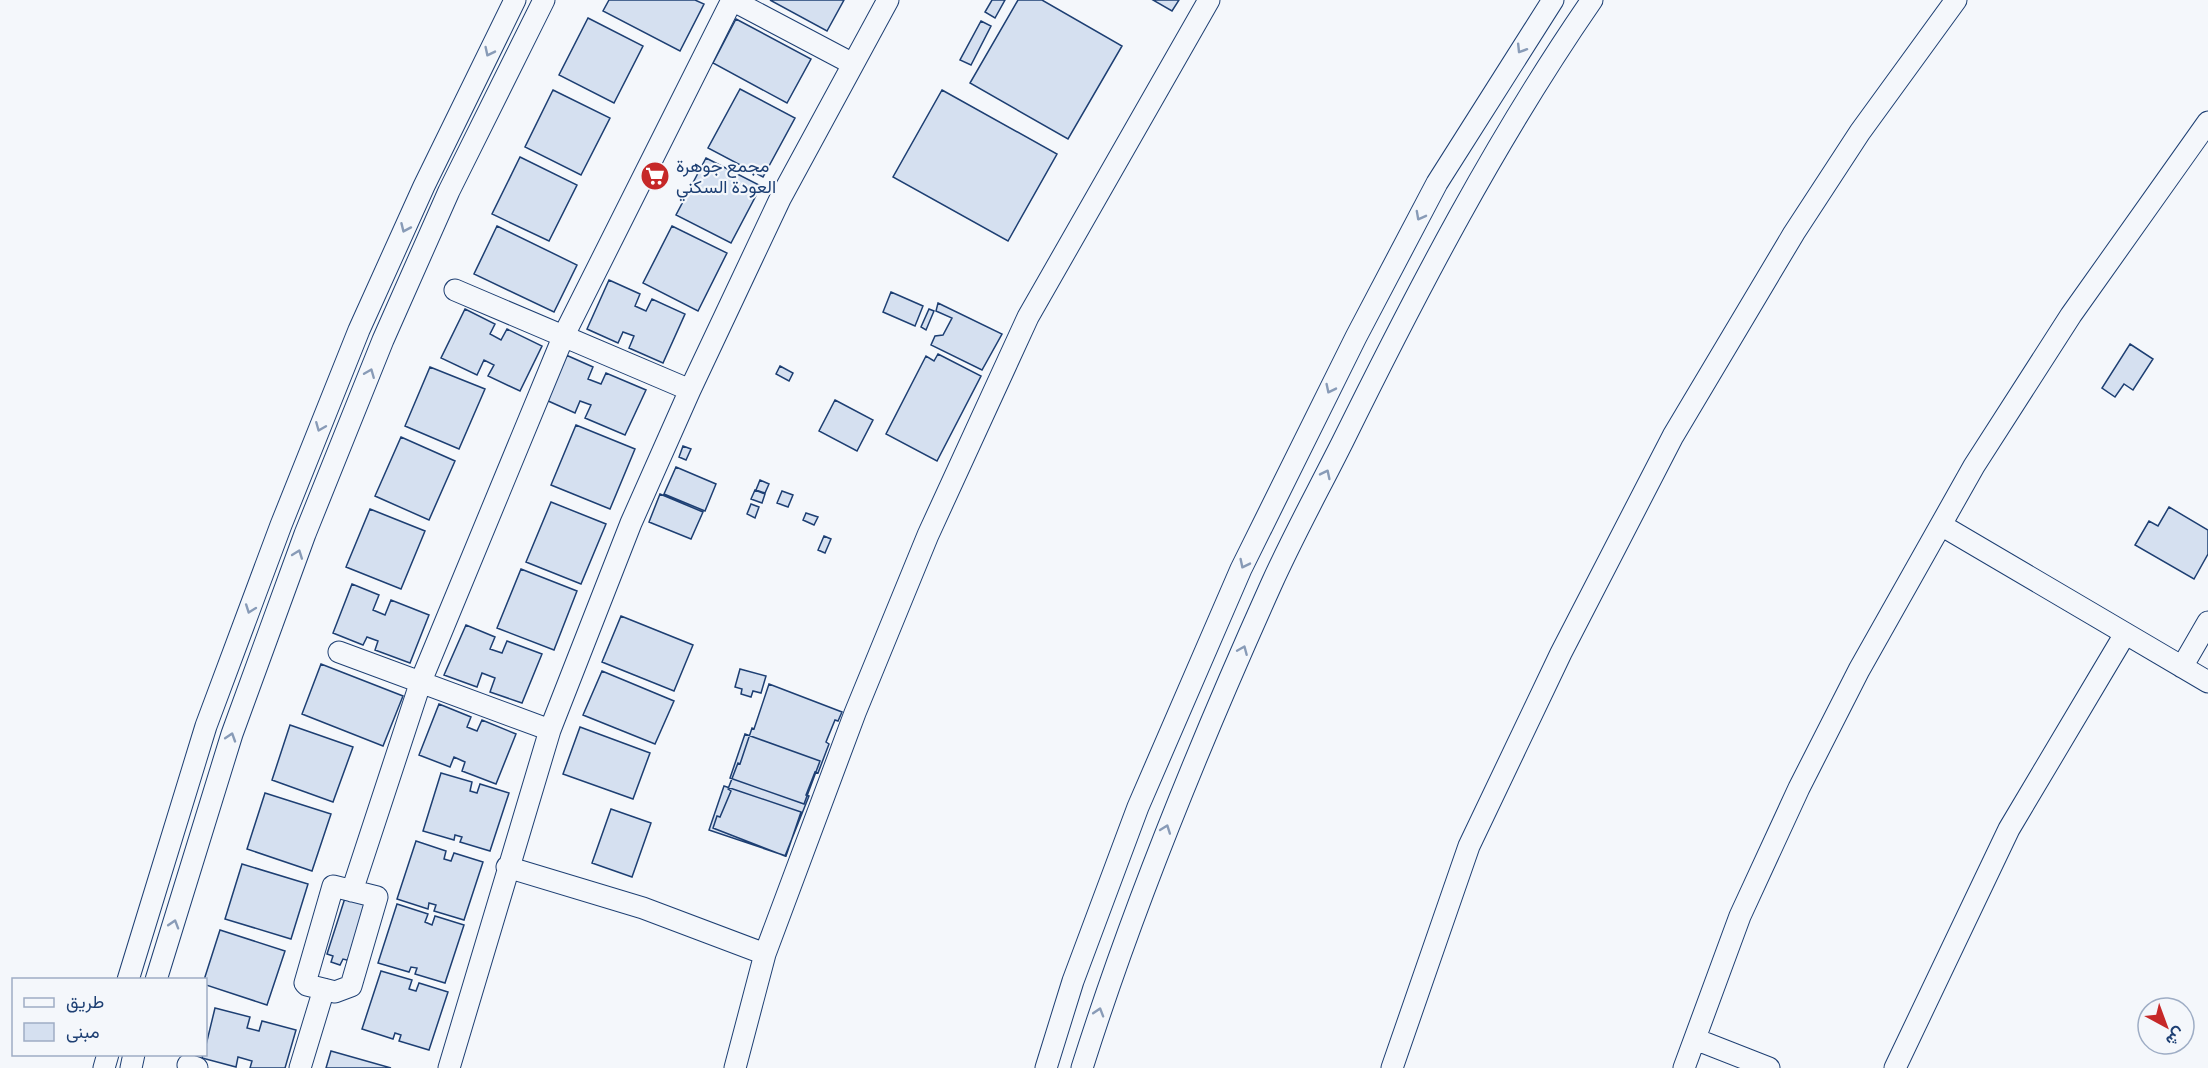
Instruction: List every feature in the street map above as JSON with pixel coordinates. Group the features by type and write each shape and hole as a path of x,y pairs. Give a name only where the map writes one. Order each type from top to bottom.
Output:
{"street":[{"path":"133,978 206,726 281,525 359,330 424,186 515,0"},
{"path":"157,978 232,734 310,523 383,340 449,191 544,0"},
{"path":"352,891 421,681 564,335 732,0 853,64"},
{"path":"448,1068 550,730 631,523 690,390 780,199 888,0"},
{"path":"735,1068 765,954 855,713 928,535 1028,317 1209,0"},
{"path":"1046,1068 1074,981 1138,807 1241,569 1356,338 1437,183 1553,0"},
{"path":"1082,1068 1106,992 1170,819 1272,583 1386,353 1466,201 1592,0"},
{"path":"1392,1068 1469,846 1561,653 1663,456 1794,233 1860,132 1956,0"},
{"path":"1684,1068 1740,916 1799,788 1859,670 1974,466 2071,315 2208,122"},
{"path":"455,290 690,390"},
{"path":"1941,525 2208,681"},
{"path":"2182,667 2208,622"},
{"path":"1895,1068 2009,829 2125,634"},
{"path":"339,652 550,730"},
{"path":"507,867 643,908 765,954"},
{"path":"333,886 377,897 351,986 338,992 324,989 305,983 333,886"},
{"path":"300,1068 324,989"},
{"path":"1695,1039 1769,1068"}],"building":[{"path":"609,0 695,0 704,4 680,51 603,11"},
{"path":"770,0 844,0 827,31"},
{"path":"992,0 1005,0 995,18 985,12"},
{"path":"1018,0 1042,0 1122,46 1068,139 970,83"},
{"path":"1153,0 1179,0 1172,11"},
{"path":"588,18 643,46 614,103 559,75"},
{"path":"736,19 811,59 787,103 713,63"},
{"path":"981,21 991,26 971,65 960,60"},
{"path":"740,89 795,118 763,177 708,148"},
{"path":"553,90 610,118 581,175 525,147"},
{"path":"942,90 1057,154 1008,241 893,177"},
{"path":"520,157 577,185 549,241 492,214"},
{"path":"706,158 761,186 731,243 676,215"},
{"path":"497,226 577,265 554,312 474,274"},
{"path":"672,226 727,253 698,311 643,283"},
{"path":"609,280 640,294 635,306 646,311 652,299 685,314 663,363 629,348 634,336 623,332 618,343 587,329"},
{"path":"891,292 923,306 915,326 883,312"},
{"path":"938,303 1002,334 982,370 931,345 935,336 943,335 952,318 936,311"},
{"path":"465,309 495,324 490,334 501,340 507,329 542,346 520,391 488,376 494,365 484,360 477,375 441,358"},
{"path":"929,309 934,311 926,330 921,327"},
{"path":"2130,344 2153,359 2133,390 2124,384 2115,397 2102,388"},
{"path":"938,354 981,376 937,461 886,434 926,356 934,361"},
{"path":"566,355 593,367 588,379 601,384 606,373 646,390 625,435 585,418 591,405 580,401 575,413 546,400"},
{"path":"780,366 793,373 789,381 776,374"},
{"path":"430,367 485,389 459,449 405,426"},
{"path":"835,400 873,420 857,451 819,431"},
{"path":"576,425 635,449 610,509 551,485"},
{"path":"401,437 455,461 429,520 375,496"},
{"path":"683,446 691,449 686,460 679,457"},
{"path":"676,467 716,484 705,511 664,494"},
{"path":"760,480 769,484 765,493 756,490"},
{"path":"755,490 765,494 762,503 751,499"},
{"path":"782,491 793,495 788,507 777,503"},
{"path":"660,494 703,512 691,539 649,522"},
{"path":"551,502 606,524 581,584 526,562"},
{"path":"751,504 759,507 755,518 747,514"},
{"path":"2169,507 2208,530 2208,554 2194,579 2135,545 2149,521 2158,526"},
{"path":"370,509 425,531 401,589 346,567"},
{"path":"806,513 818,517 814,525 803,520"},
{"path":"824,536 831,539 825,553 818,550"},
{"path":"521,569 577,591 554,650 497,628"},
{"path":"352,584 379,595 373,610 385,615 391,600 429,615 410,663 375,650 378,641 367,637 363,645 333,633"},
{"path":"621,616 693,645 674,691 602,662"},
{"path":"466,625 495,637 490,649 502,653 507,641 542,654 522,703 490,692 495,678 482,673 477,687 444,675"},
{"path":"321,664 403,696 383,746 302,714"},
{"path":"740,669 766,676 761,693 753,691 751,697 741,694 742,689 735,687"},
{"path":"602,671 674,701 655,744 583,715"},
{"path":"769,684 842,712 838,721 835,720 826,742 829,744 818,773 815,772 806,795 809,796 785,856 713,828 731,791 728,789 738,763 740,764 752,728 754,729"},
{"path":"439,704 471,717 467,727 477,731 482,720 516,734 496,784 462,771 465,762 454,757 450,767 419,755"},
{"path":"290,725 353,747 333,802 272,780"},
{"path":"580,727 650,753 633,799 563,774"},
{"path":"745,734 820,761 804,804 730,778"},
{"path":"441,773 472,782 470,791 477,793 480,784 509,793 490,851 460,842 462,837 455,835 454,840 423,831"},
{"path":"724,786 801,812 786,856 709,830"},
{"path":"265,793 331,814 312,871 247,849"},
{"path":"611,809 651,823 632,877 592,863"},
{"path":"416,841 446,851 444,859 451,861 454,853 483,862 464,920 434,911 436,905 429,903 428,909 397,899"},
{"path":"242,864 308,884 291,939 225,919"},
{"path":"345,898 368,906 351,961 343,959 340,965 331,962 333,956 327,954"},
{"path":"397,904 428,914 425,922 432,925 435,916 464,925 445,983 415,974 417,968 411,967 409,972 378,963"},
{"path":"220,930 285,951 267,1005 207,985 207,978 205,978"},
{"path":"381,971 412,980 409,989 416,991 419,983 448,992 429,1050 399,1041 401,1035 395,1033 393,1039 362,1029"},
{"path":"215,1008 250,1017 247,1028 259,1031 262,1021 296,1030 285,1068 250,1068 252,1061 238,1057 236,1067 202,1058 207,1056 207,1041"},
{"path":"331,1051 391,1068 326,1068"}],"place":[{"name":"مجمع جوهرة العودة السكني","path":"655,176"}]}
